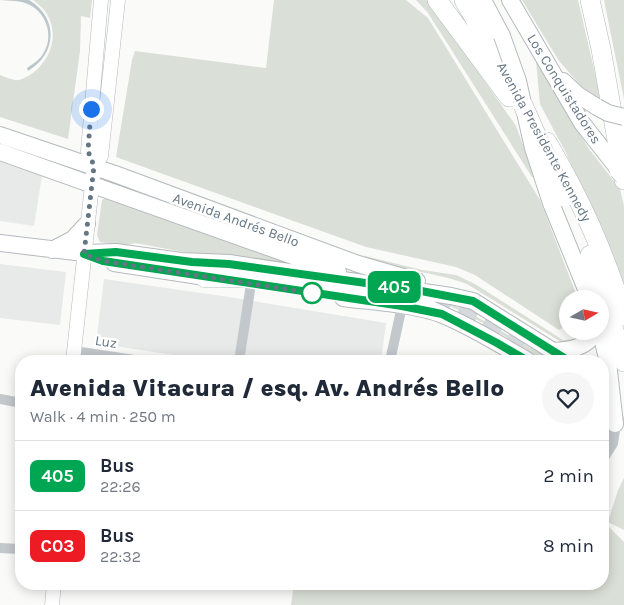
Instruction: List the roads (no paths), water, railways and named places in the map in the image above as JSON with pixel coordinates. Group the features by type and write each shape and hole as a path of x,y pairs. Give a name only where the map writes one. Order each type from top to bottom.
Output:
{"highway":[{"path":"437,0 562,168"},
{"name":"Avenida Presidente Kennedy","path":"464,0 579,200 602,250 624,316"},
{"path":"590,0 601,49 623,175"},
{"path":"601,49 624,128"},
{"path":"523,105 558,200 588,248 624,362"},
{"path":"205,278 267,279 366,288"}],"main road":[{"path":"94,166 88,151 101,0"},
{"path":"74,355 94,166 101,156 118,0"},
{"path":"483,0 502,36 514,66 523,105"},
{"name":"Los Conquistadores","path":"510,0 576,114 595,142 623,175"},
{"path":"548,64 568,86 597,108 624,117"},
{"name":"Avenida Andrés Bello","path":"0,135 94,166 358,264 402,278 437,285 473,301"},
{"name":"Avenida Andrés Bello","path":"0,152 92,183 366,288 442,314"},
{"path":"558,200 587,290"},
{"path":"52,250 73,239 88,224"},
{"path":"0,243 84,254 116,252 192,262 223,263 366,288 473,301 559,355"},
{"path":"84,254 103,261 205,278 402,306 442,314 518,355"},
{"path":"553,351 578,347 589,340"},
{"path":"602,340 606,355"},
{"path":"609,367 620,428"},
{"path":"609,419 620,428"},
{"path":"52,605 53,590"}],"street":[{"path":"240,355 251,284"},
{"path":"391,355 402,306"},
{"path":"0,399 15,402"},
{"path":"609,448 620,428"},
{"path":"0,548 15,549"}],"tunnel":[{"path":"431,305 484,320 526,342"},
{"path":"609,407 624,425"}]}
